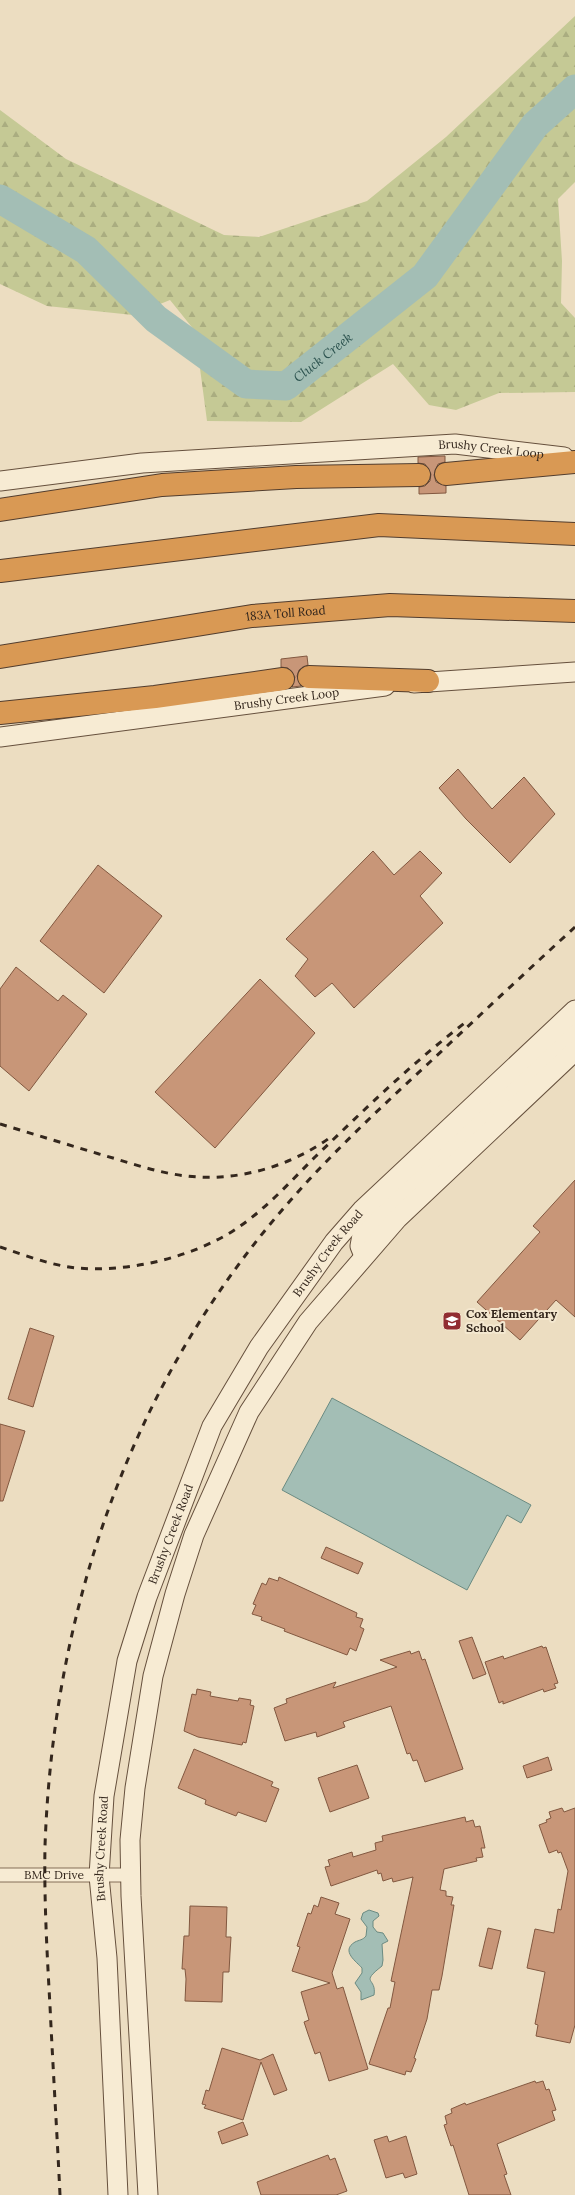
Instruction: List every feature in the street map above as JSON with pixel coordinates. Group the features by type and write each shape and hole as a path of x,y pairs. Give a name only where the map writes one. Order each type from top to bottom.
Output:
{"highway":[{"path":"446,474 575,460"},
{"path":"0,510 162,485 296,476 419,475"},
{"path":"0,571 379,525 575,534"},
{"name":"183A Toll Road","path":"0,657 252,616 390,605 575,611"},
{"path":"309,677 428,681"},
{"path":"0,714 155,697 283,679"}],"main road":[{"name":"Brushy Creek Loop","path":"0,481 142,463 455,444 575,460"},
{"name":"Brushy Creek Loop","path":"0,736 428,681 575,672"},
{"name":"Brushy Creek Road","path":"118,2195 107,1958 99,1876 104,1796 126,1661 147,1597 212,1426 259,1347 334,1242 362,1210 575,1010"},
{"path":"364,1256 360,1246 362,1236 373,1222 405,1190 575,1032"},
{"name":"Brushy Creek Road","path":"148,2195 131,1896 132,1875 130,1840 135,1788 153,1676 175,1594 194,1535 249,1412 308,1322 398,1218 575,1052"}],"street":[{"name":"BMC Drive","path":"0,1876 132,1875"}],"green space":[{"path":"575,16 575,182 558,199 562,261 561,303 575,318 575,392 499,393 456,410 429,405 393,364 301,422 207,421 195,331 170,300 133,315 47,306 0,284 0,110 66,159 224,235 259,237 367,201 446,137"}],"water":[{"path":"332,1398 531,1505 521,1523 507,1515 467,1590 282,1490"},
{"path":"369,1910 378,1913 379,1916 373,1921 373,1927 377,1932 383,1933 388,1941 382,1944 382,1966 370,1978 374,1989 374,1995 361,2000 361,1992 355,1983 362,1973 362,1968 351,1956 349,1949 351,1945 366,1936 367,1927 361,1919 363,1913"}],"building":[{"path":"445,456 445,462 438,464 434,475 436,482 446,486 446,493 419,494 419,487 425,486 430,481 431,474 425,464 418,463 418,457"},
{"path":"307,656 308,665 299,670 297,676 301,686 292,687 295,677 288,668 281,667 281,659"},
{"path":"458,769 492,809 524,777 555,814 510,863 466,819 439,788"},
{"path":"373,851 394,875 420,851 442,873 420,896 443,923 354,1008 332,983 315,997 295,976 308,959 286,939"},
{"path":"98,865 162,916 104,993 40,941"},
{"path":"16,967 58,1001 63,995 87,1014 29,1091 0,1066 0,989"},
{"path":"260,979 315,1033 215,1148 155,1092"},
{"path":"575,1180 575,1317 556,1300 520,1340 477,1302 540,1232 533,1226"},
{"path":"30,1328 54,1336 33,1407 8,1399"},
{"path":"0,1424 25,1431 3,1501 0,1501"},
{"path":"326,1547 363,1563 358,1574 321,1558"},
{"path":"279,1577 357,1613 356,1617 363,1619 360,1627 364,1629 356,1651 350,1648 347,1655 284,1631 285,1629 261,1620 262,1617 252,1614 256,1605 253,1604 262,1583 266,1585 269,1578 278,1581"},
{"path":"472,1637 486,1674 473,1679 459,1641"},
{"path":"542,1646 543,1648 546,1647 558,1683 554,1684 556,1688 544,1692 543,1689 503,1704 503,1701 499,1703 485,1662 503,1656 504,1659"},
{"path":"410,1651 411,1654 419,1651 422,1660 425,1659 463,1769 425,1782 417,1760 413,1761 410,1753 407,1754 391,1706 343,1722 345,1727 317,1737 316,1732 285,1741 274,1708 287,1703 286,1699 336,1682 333,1688 397,1667 380,1660"},
{"path":"197,1689 211,1692 210,1696 238,1701 239,1698 251,1700 250,1705 254,1706 246,1743 243,1742 242,1745 198,1737 184,1731 192,1694 196,1695"},
{"path":"194,1749 273,1782 271,1786 279,1789 266,1822 238,1812 236,1816 205,1804 206,1800 178,1788"},
{"path":"548,1757 552,1770 527,1778 523,1766"},
{"path":"357,1765 369,1798 330,1812 318,1778"},
{"path":"562,1808 564,1812 575,1808 575,2025 570,2043 536,2036 538,2025 535,2024 545,1972 527,1968 535,1929 554,1933 558,1909 561,1910 568,1871 561,1852 558,1853 557,1850 549,1853 539,1825 547,1822 546,1820 551,1818 549,1812"},
{"path":"465,1817 466,1822 473,1820 475,1827 480,1826 485,1848 481,1848 483,1857 476,1858 477,1861 444,1869 440,1890 446,1891 446,1896 453,1897 451,1905 454,1905 439,1990 432,1990 427,2019 411,2072 406,2071 405,2075 369,2064 388,2008 390,2008 395,1982 391,1981 413,1877 393,1882 392,1878 383,1881 381,1873 378,1874 377,1870 331,1886 325,1867 330,1866 328,1860 352,1852 353,1857 376,1850 375,1843 383,1841 382,1836"},
{"path":"321,1897 339,1903 335,1914 350,1919 332,1973 337,1989 343,1987 368,2069 329,2081 320,2052 315,2054 304,2022 309,2020 301,1992 330,1983 292,1971 300,1947 297,1946 308,1913 311,1914 314,1905 318,1907"},
{"path":"190,1906 227,1907 226,1937 231,1937 229,1972 223,1972 222,2002 185,2001 186,1979 185,1969 182,1969 184,1936 189,1936"},
{"path":"488,1928 501,1931 492,1969 479,1966"},
{"path":"222,2048 260,2060 273,2054 287,2090 274,2095 261,2062 243,2120 204,2108 206,2105 202,2104 206,2090 209,2091"},
{"path":"535,2081 536,2083 543,2081 546,2090 549,2089 556,2110 552,2111 555,2120 497,2144 507,2174 504,2175 511,2195 469,2195 453,2145 451,2146 444,2125 447,2124 445,2116 452,2113 451,2109 465,2103 466,2105"},
{"path":"243,2122 248,2135 222,2144 218,2132"},
{"path":"387,2136 389,2142 406,2136 417,2174 405,2178 403,2173 386,2178 374,2140"},
{"path":"328,2155 330,2160 335,2158 347,2191 336,2195 261,2195 257,2182"}],"waterway":[{"name":"Cluck Creek","path":"0,199 86,250 156,319 246,384 286,386 425,276 535,125 575,89"}],"railway":[{"path":"60,2195 45,1886 45,1846 51,1760 64,1675 82,1592 108,1511 140,1432 179,1357 224,1284 295,1195 332,1155 371,1117 575,927"},
{"path":"0,1247 57,1265 94,1269 131,1266 168,1259 202,1247 219,1239 246,1222 282,1191 315,1157 389,1087 466,1022"},
{"path":"0,1124 154,1170 176,1175 205,1177 224,1177 243,1174 279,1165 312,1149 328,1139"}],"place":[{"name":"Cox Elementary School","path":"452,1321"}]}
